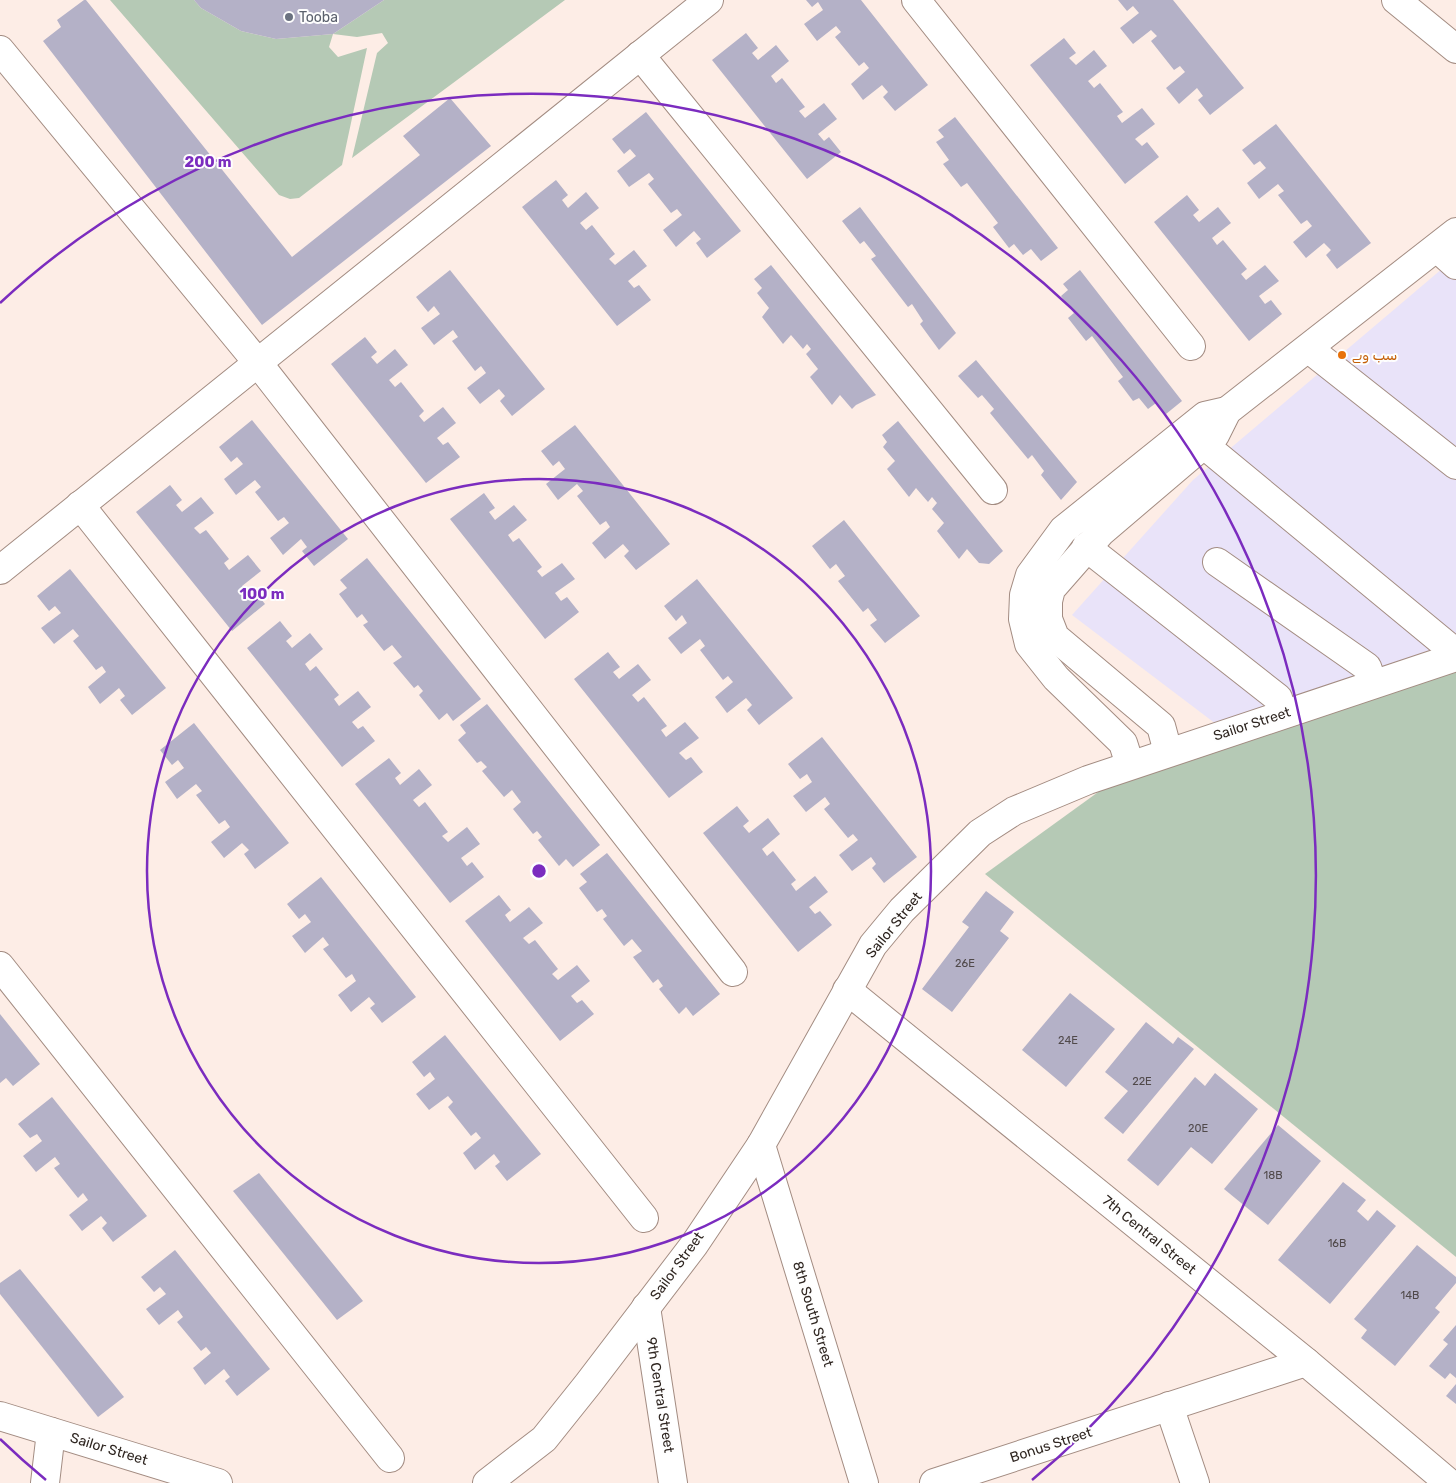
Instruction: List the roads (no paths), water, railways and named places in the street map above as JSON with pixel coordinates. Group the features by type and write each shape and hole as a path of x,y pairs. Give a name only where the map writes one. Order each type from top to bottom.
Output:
{"street":[{"path":"0,570 709,0"},
{"path":"916,0 1191,346"},
{"path":"1396,0 1456,49"},
{"path":"0,50 258,363 733,972"},
{"path":"640,55 993,490"},
{"path":"1130,765 1123,743 1056,678 1029,644 1023,619 1024,595 1030,575 1063,530 1205,416 1227,411 1309,349 1450,248"},
{"path":"1309,349 1456,465"},
{"path":"1168,752 1161,726 1055,637 1048,619 1048,601 1051,588 1086,547 1215,435 1227,411"},
{"path":"1203,444 1456,653"},
{"path":"80,505 644,1218"},
{"path":"1086,547 1278,698 1283,714"},
{"path":"1216,562 1367,667 1373,684"},
{"name":"Sailor Street","path":"487,1483 544,1439 588,1384 694,1244 761,1145 874,945 902,910 980,833 1014,811 1088,780 1456,657"},
{"path":"0,966 390,1458"},
{"name":"7th Central Street","path":"847,990 1306,1362 1449,1483"},
{"name":"8th South Street","path":"761,1145 864,1483"},
{"name":"9th Central Street","path":"646,1307 673,1483"},
{"name":"Bonus Street","path":"934,1483 1306,1362"},
{"path":"1169,1406 1195,1483"},
{"name":"Sailor Street","path":"0,1416 218,1483"},
{"path":"45,1483 51,1432"}],"place":[{"name":"Tooba","path":"289,17"},
{"name":"سب وے","path":"1342,355"}]}
